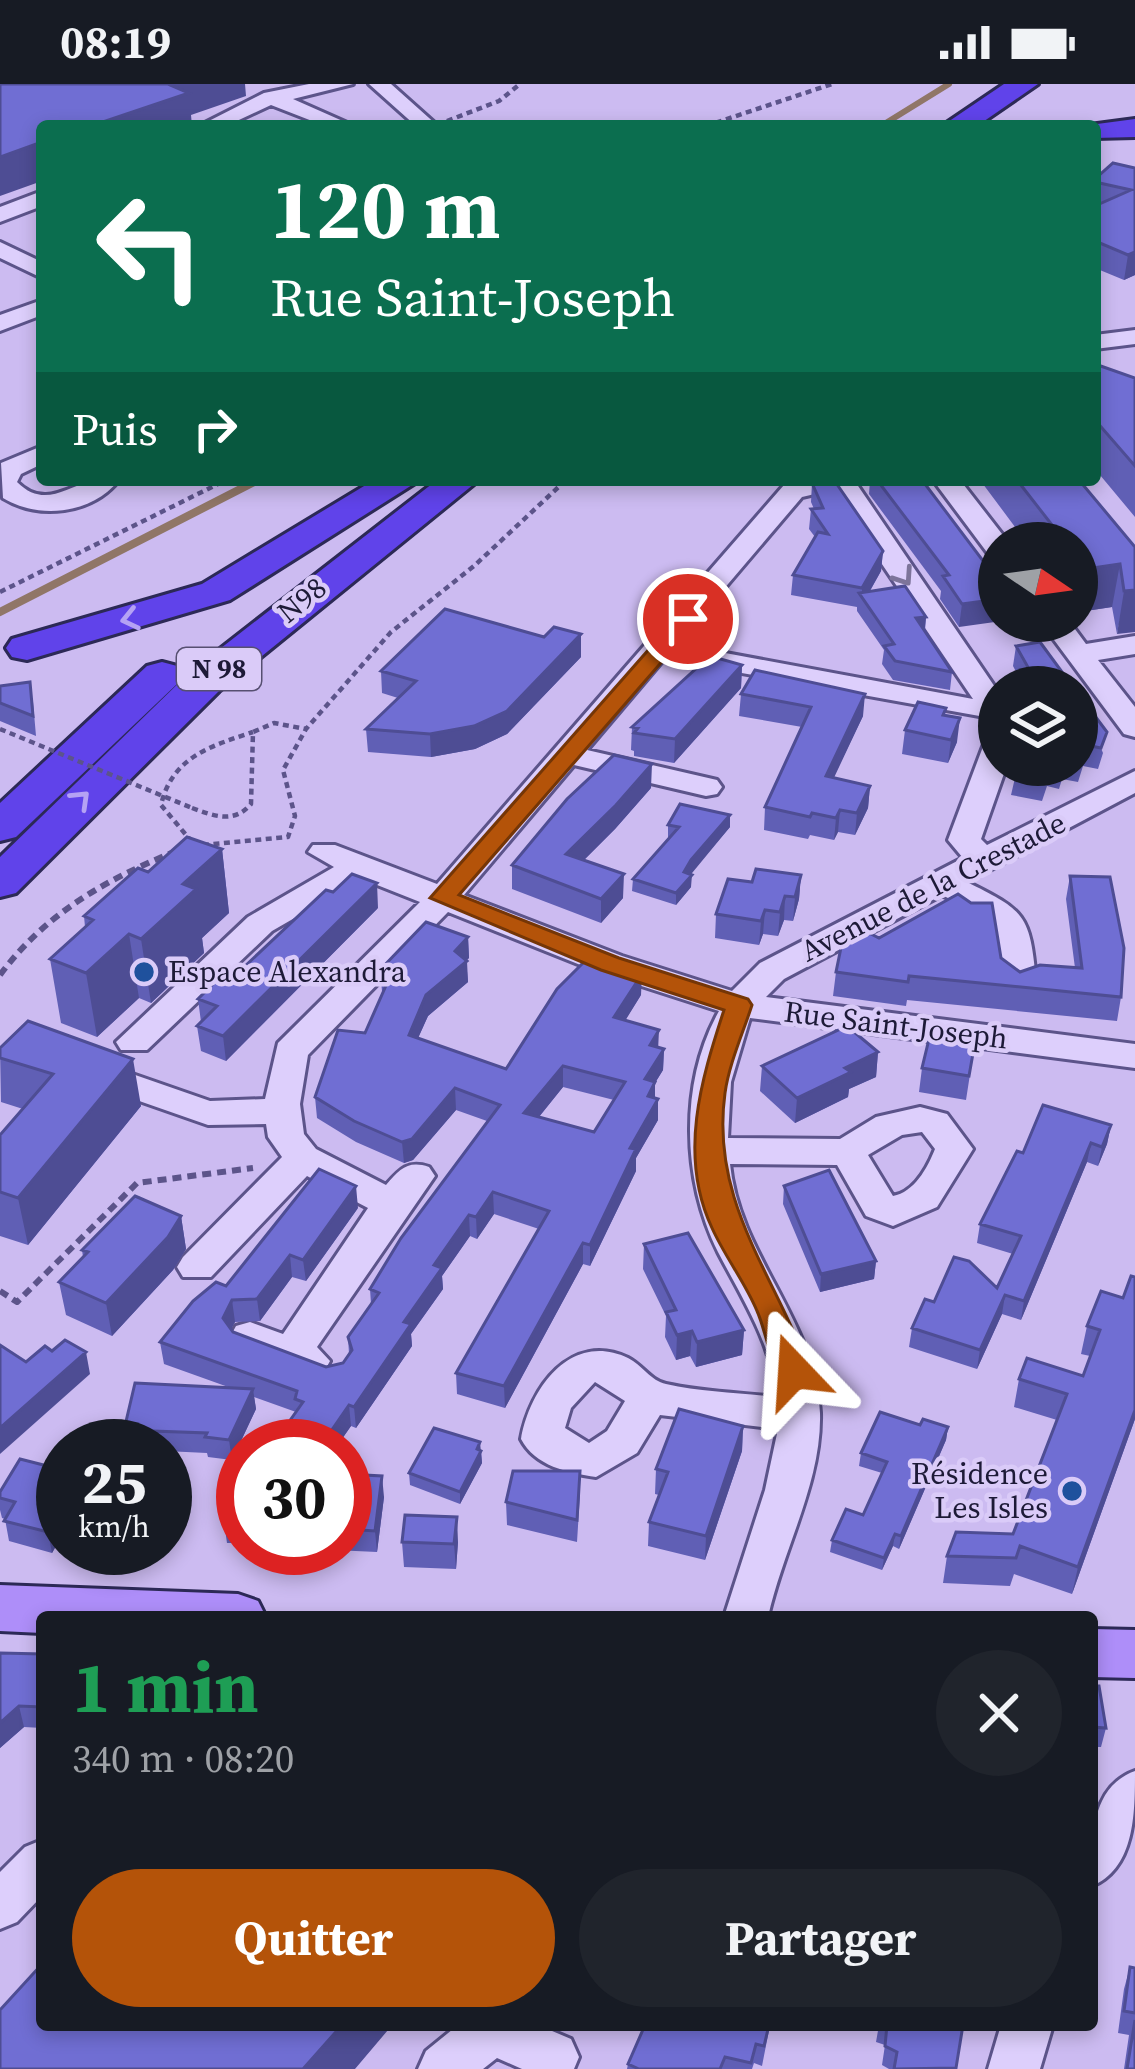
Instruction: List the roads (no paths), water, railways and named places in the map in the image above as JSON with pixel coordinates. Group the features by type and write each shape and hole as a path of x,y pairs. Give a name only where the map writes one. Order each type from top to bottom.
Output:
{"highway":[{"path":"948,120 995,84"},
{"path":"970,120 1035,89"},
{"path":"1004,120 1035,89"},
{"path":"1101,126 1132,112"},
{"path":"26,649 216,592 391,486"},
{"name":"N 98","path":"12,815 168,669 406,486"},
{"name":"N98","path":"0,883 204,682 452,486"}],"main road":[{"path":"0,1608 74,1611"},
{"path":"1098,1652 1135,1654"}],"street":[{"path":"238,84 329,120"},
{"path":"222,120 271,97 343,84"},
{"path":"379,84 421,120"},
{"path":"0,215 36,200"},
{"path":"0,249 36,268"},
{"path":"0,324 36,309"},
{"path":"1101,341 1135,337"},
{"path":"36,456 19,462 2,477 34,501 80,498 97,486"},
{"path":"290,1353 320,1318 355,1250 403,1189 303,1158 286,1137 283,1112 291,1051 443,898 662,650 793,491 814,486"},
{"path":"844,486 978,695"},
{"path":"951,486 978,522"},
{"path":"1070,642 1135,728"},
{"path":"1079,654 1135,645"},
{"path":"662,650 978,710"},
{"path":"567,754 706,787"},
{"name":"Avenue de la Crestade","path":"739,1005 772,970 1133,785"},
{"path":"983,860 964,840 984,786"},
{"name":"Rue Saint-Joseph","path":"324,852 610,964 739,1005 1135,1056"},
{"path":"134,1042 260,924 360,866"},
{"path":"940,881 1008,912 1015,922 1019,981"},
{"path":"739,1005 711,1090 708,1150 724,1224 789,1352 800,1416 796,1452 748,1611"},
{"path":"50,1057 208,1113 283,1112"},
{"path":"708,1150 848,1152"},
{"path":"181,1226 208,1256 303,1158"},
{"path":"250,1337 330,1369"},
{"path":"649,1399 800,1416"},
{"path":"1098,1854 1135,1792"},
{"path":"0,1906 36,1868"},
{"path":"444,2069 490,2031"},
{"path":"494,2031 556,2050"},
{"path":"1014,2069 1026,2031"}],"waterway":[{"path":"891,120 949,84"},
{"path":"0,612 246,486"}],"place":[{"name":"Espace Alexandra","path":"144,972"},
{"name":"Résidence Les Isles","path":"1072,1491"}]}
